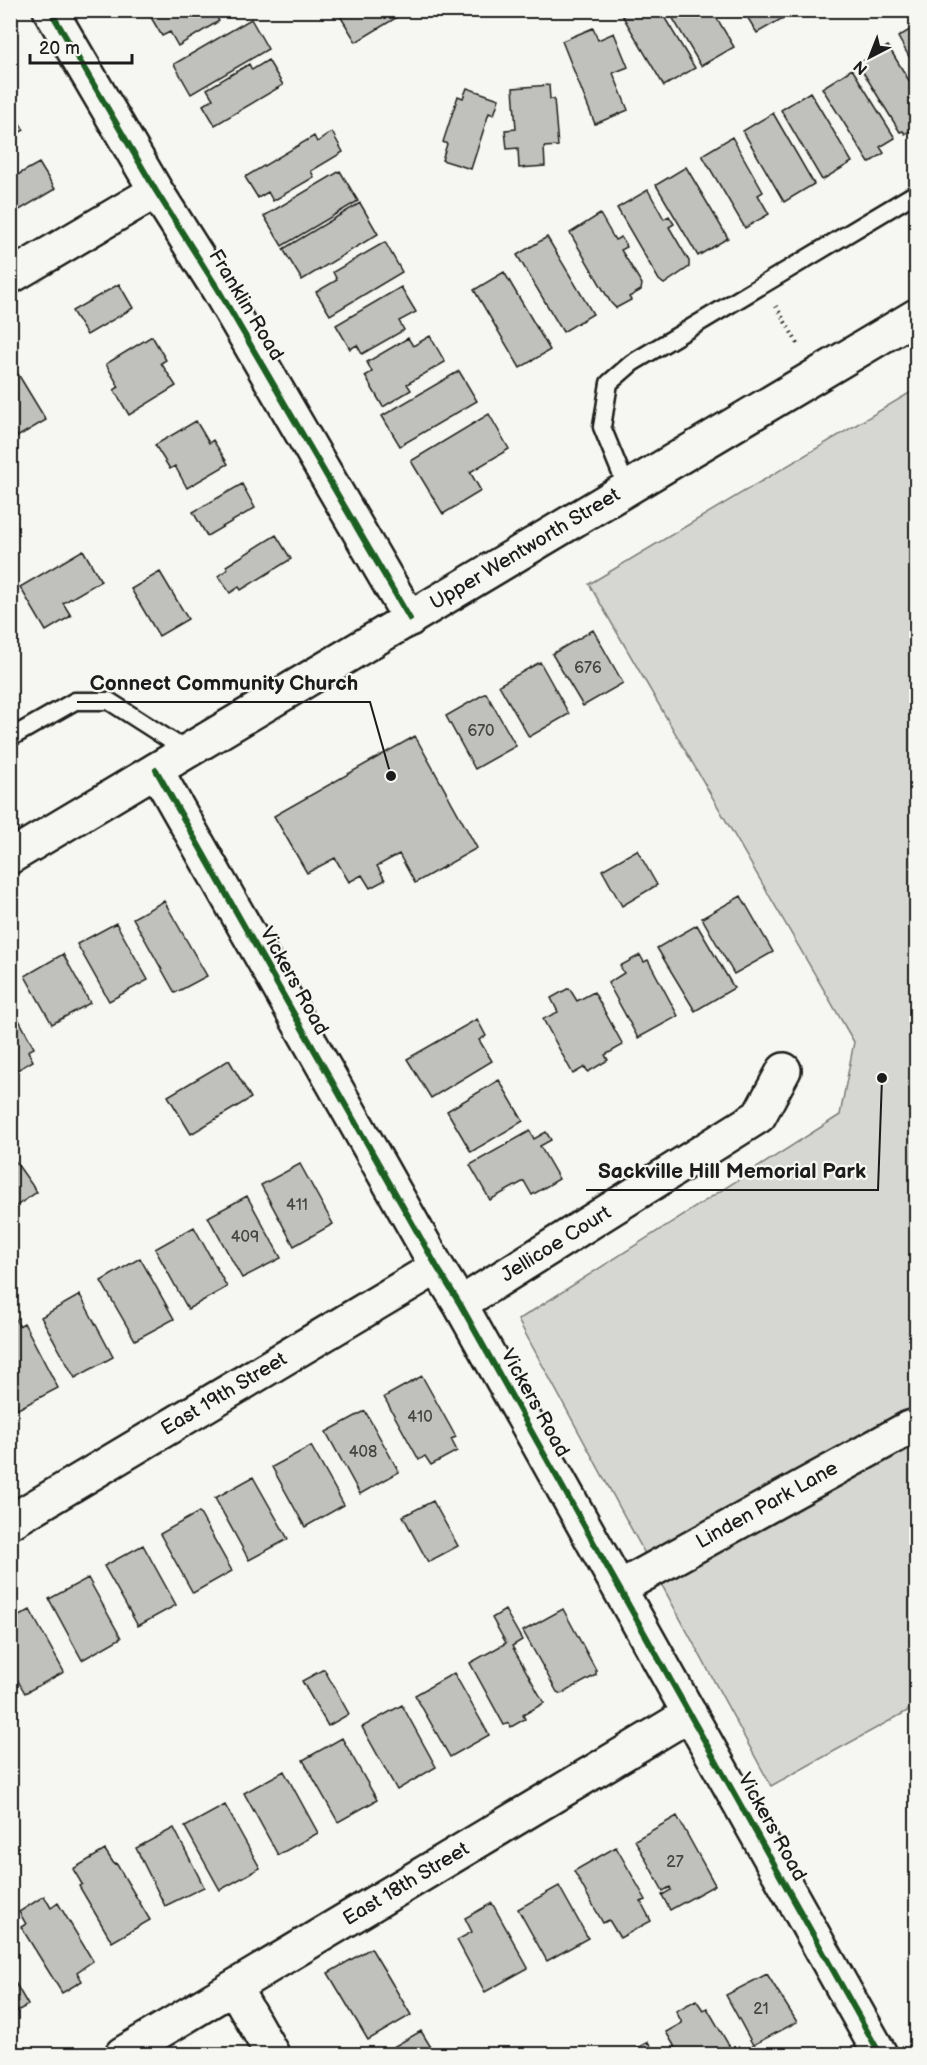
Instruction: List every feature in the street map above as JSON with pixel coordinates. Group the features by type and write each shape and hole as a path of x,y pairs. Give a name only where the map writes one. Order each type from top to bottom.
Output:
{"street":[{"name":"Franklin Road","path":"50,10 156,191 218,289 410,619"},
{"path":"10,277 156,191"},
{"name":"Upper Wentworth Street","path":"10,857 916,316"},
{"name":"Vickers Road","path":"156,770 460,1304 880,2055"},
{"name":"Jellicoe Court","path":"460,1304 759,1116 784,1070"},
{"name":"East 19th Street","path":"10,1521 437,1267"},
{"name":"Linden Park Lane","path":"619,1588 846,1461 916,1426"},
{"name":"East 18th Street","path":"122,2055 690,1714"},
{"path":"234,1987 272,2055"}],"lane":[{"path":"627,488 602,427 609,383 632,363 916,193"},
{"path":"10,738 75,701 110,701 187,751"}],"path":[{"path":"763,284 816,375"}],"shaded area":[{"path":"916,389 916,1717 911,1709 771,1786 518,1320 840,1115 854,1042 589,584"}],"building":[{"path":"156,10 226,10 216,16 219,21 178,46 170,32 162,36 149,14"},
{"path":"409,10 356,42 337,11"},
{"path":"619,10 660,10 695,68 664,86"},
{"path":"668,10 712,10 734,47 701,66"},
{"path":"743,10 788,10 790,14 757,33"},
{"path":"251,19 268,49 191,94 174,64"},
{"path":"916,26 916,69 898,37"},
{"path":"593,28 598,40 614,33 628,67 613,73 628,110 595,124 562,41"},
{"path":"888,46 916,92 916,122 914,123 916,127 905,134 903,131 900,132 858,64"},
{"path":"268,60 283,85 215,125 203,105 213,99 207,89 249,64 252,70"},
{"path":"852,69 895,138 880,147 884,153 869,163 822,88"},
{"path":"549,85 550,99 554,99 558,146 544,147 545,166 519,168 518,148 507,149 505,130 516,129 513,88"},
{"path":"467,88 499,99 494,115 489,113 471,169 442,160 447,144 443,142 458,96 463,98"},
{"path":"810,92 852,162 822,180 781,110"},
{"path":"10,108 24,130 10,138"},
{"path":"773,113 814,184 784,202 743,131"},
{"path":"332,132 343,152 311,171 314,177 273,201 268,192 258,198 245,177 314,136 317,142"},
{"path":"732,137 763,192 758,195 769,214 745,228 702,155"},
{"path":"39,163 55,189 11,215 10,179"},
{"path":"686,167 728,238 698,256 656,185"},
{"path":"340,171 358,201 282,246 264,216"},
{"path":"648,190 664,219 669,216 674,224 669,227 689,261 689,267 664,284 659,280 617,208"},
{"path":"360,203 378,234 302,280 283,249"},
{"path":"600,214 615,240 621,237 627,247 621,250 642,284 641,290 629,297 631,300 616,308 570,233"},
{"path":"547,237 593,314 563,332 517,255"},
{"path":"385,242 402,272 330,315 316,292 337,280 333,272"},
{"path":"504,272 550,350 520,368 474,290"},
{"path":"119,284 133,308 87,335 72,311"},
{"path":"401,287 416,312 399,321 404,330 362,354 357,345 350,349 336,325"},
{"path":"152,336 166,360 161,363 176,386 129,415 114,390 119,387 106,364"},
{"path":"430,336 445,362 407,384 411,390 383,407 365,376 372,372 367,362 408,338 413,346"},
{"path":"459,371 477,401 400,446 382,416"},
{"path":"18,374 46,420 17,437 10,427 10,379"},
{"path":"489,414 509,449 470,472 481,491 443,514 411,461"},
{"path":"196,421 209,443 213,440 228,464 187,488 175,466 170,469 155,445"},
{"path":"242,484 255,508 207,536 193,512"},
{"path":"276,535 291,559 241,590 239,587 230,593 218,576 228,569 226,566"},
{"path":"83,550 101,581 63,603 71,616 46,631 20,587"},
{"path":"160,572 188,619 159,636 131,589"},
{"path":"593,630 623,683 583,706 552,654"},
{"path":"540,662 569,714 529,737 499,685"},
{"path":"486,693 516,746 475,769 446,716"},
{"path":"415,736 477,848 415,883 399,854 377,866 385,880 370,888 362,875 349,882 335,858 307,873 274,816"},
{"path":"637,850 657,885 622,906 602,870"},
{"path":"741,896 773,952 734,974 702,918"},
{"path":"164,901 207,976 175,993 133,918"},
{"path":"116,923 148,980 109,1001 77,944"},
{"path":"697,925 734,988 695,1011 657,948"},
{"path":"63,954 90,1003 52,1024 25,976"},
{"path":"640,955 644,962 648,960 678,1016 638,1038 608,983 624,973 620,966"},
{"path":"569,988 577,1001 594,992 623,1045 605,1055 608,1060 588,1072 585,1067 573,1074 543,1019 558,1012 551,998"},
{"path":"10,1003 34,1048 28,1051 33,1061 14,1072 10,1065"},
{"path":"477,1019 486,1036 479,1040 492,1061 431,1098 407,1059"},
{"path":"229,1060 251,1098 191,1134 168,1096"},
{"path":"499,1080 523,1121 471,1152 447,1111"},
{"path":"530,1131 534,1139 546,1132 551,1140 540,1146 559,1179 532,1195 524,1181 490,1200 470,1165"},
{"path":"10,1154 37,1192 10,1210"},
{"path":"300,1164 333,1224 294,1246 261,1185"},
{"path":"247,1196 281,1258 242,1278 208,1217"},
{"path":"194,1227 227,1287 188,1309 155,1249"},
{"path":"140,1258 174,1319 135,1340 101,1281"},
{"path":"80,1295 113,1357 75,1378 41,1317"},
{"path":"15,1318 19,1326 24,1323 58,1388 18,1409 10,1394 10,1320"},
{"path":"422,1376 456,1437 451,1439 457,1451 431,1465 425,1456 419,1460 384,1397"},
{"path":"365,1411 399,1472 360,1494 326,1432"},
{"path":"311,1446 344,1505 305,1527 272,1467"},
{"path":"253,1477 288,1539 249,1560 215,1498"},
{"path":"433,1501 458,1546 428,1562 403,1516"},
{"path":"199,1512 232,1571 193,1593 160,1534"},
{"path":"143,1545 176,1605 138,1626 104,1566"},
{"path":"88,1578 121,1638 82,1660 49,1599"},
{"path":"563,1609 596,1670 596,1675 561,1694 557,1692 523,1631"},
{"path":"30,1610 64,1672 25,1693 10,1667 10,1621"},
{"path":"505,1610 522,1640 512,1646 544,1703 523,1715 525,1719 511,1727 509,1723 504,1725 470,1663 506,1643 492,1618"},
{"path":"324,1669 349,1714 328,1726 302,1681"},
{"path":"454,1673 489,1735 450,1757 415,1695"},
{"path":"402,1705 436,1767 397,1790 362,1727"},
{"path":"342,1738 377,1800 338,1822 303,1760"},
{"path":"284,1771 318,1833 278,1855 244,1793"},
{"path":"225,1805 260,1868 220,1890 185,1827"},
{"path":"677,1816 715,1885 670,1910 662,1895 671,1890 670,1887 663,1891 635,1840"},
{"path":"174,1828 204,1887 165,1906 136,1848"},
{"path":"616,1847 646,1900 641,1902 651,1921 620,1938 609,1920 603,1923 574,1871"},
{"path":"105,1850 114,1864 116,1863 150,1920 112,1942 79,1886 82,1884 73,1869"},
{"path":"559,1886 588,1938 547,1961 518,1909"},
{"path":"44,1896 51,1908 58,1903 93,1961 77,1972 82,1981 62,1993 21,1927 26,1924 19,1912"},
{"path":"492,1903 528,1968 485,1992 457,1940 472,1932 465,1918"},
{"path":"371,1948 411,2015 368,2040 328,1973"},
{"path":"10,1974 28,2005 10,2015"},
{"path":"767,1974 797,2022 753,2045 726,1995"},
{"path":"696,2000 703,2010 707,2008 734,2054 679,2054 666,2032 682,2023 676,2011"},
{"path":"421,2031 435,2054 381,2054"},
{"path":"648,2042 655,2054 626,2054"}],"cycle path":[{"path":"50,10 156,191 218,289 410,619"},
{"path":"156,770 460,1304 880,2054"}],"place":[{"name":"Connect Community Church","path":"391,776"},
{"name":"Sackville Hill Memorial Park","path":"882,1078"}]}
